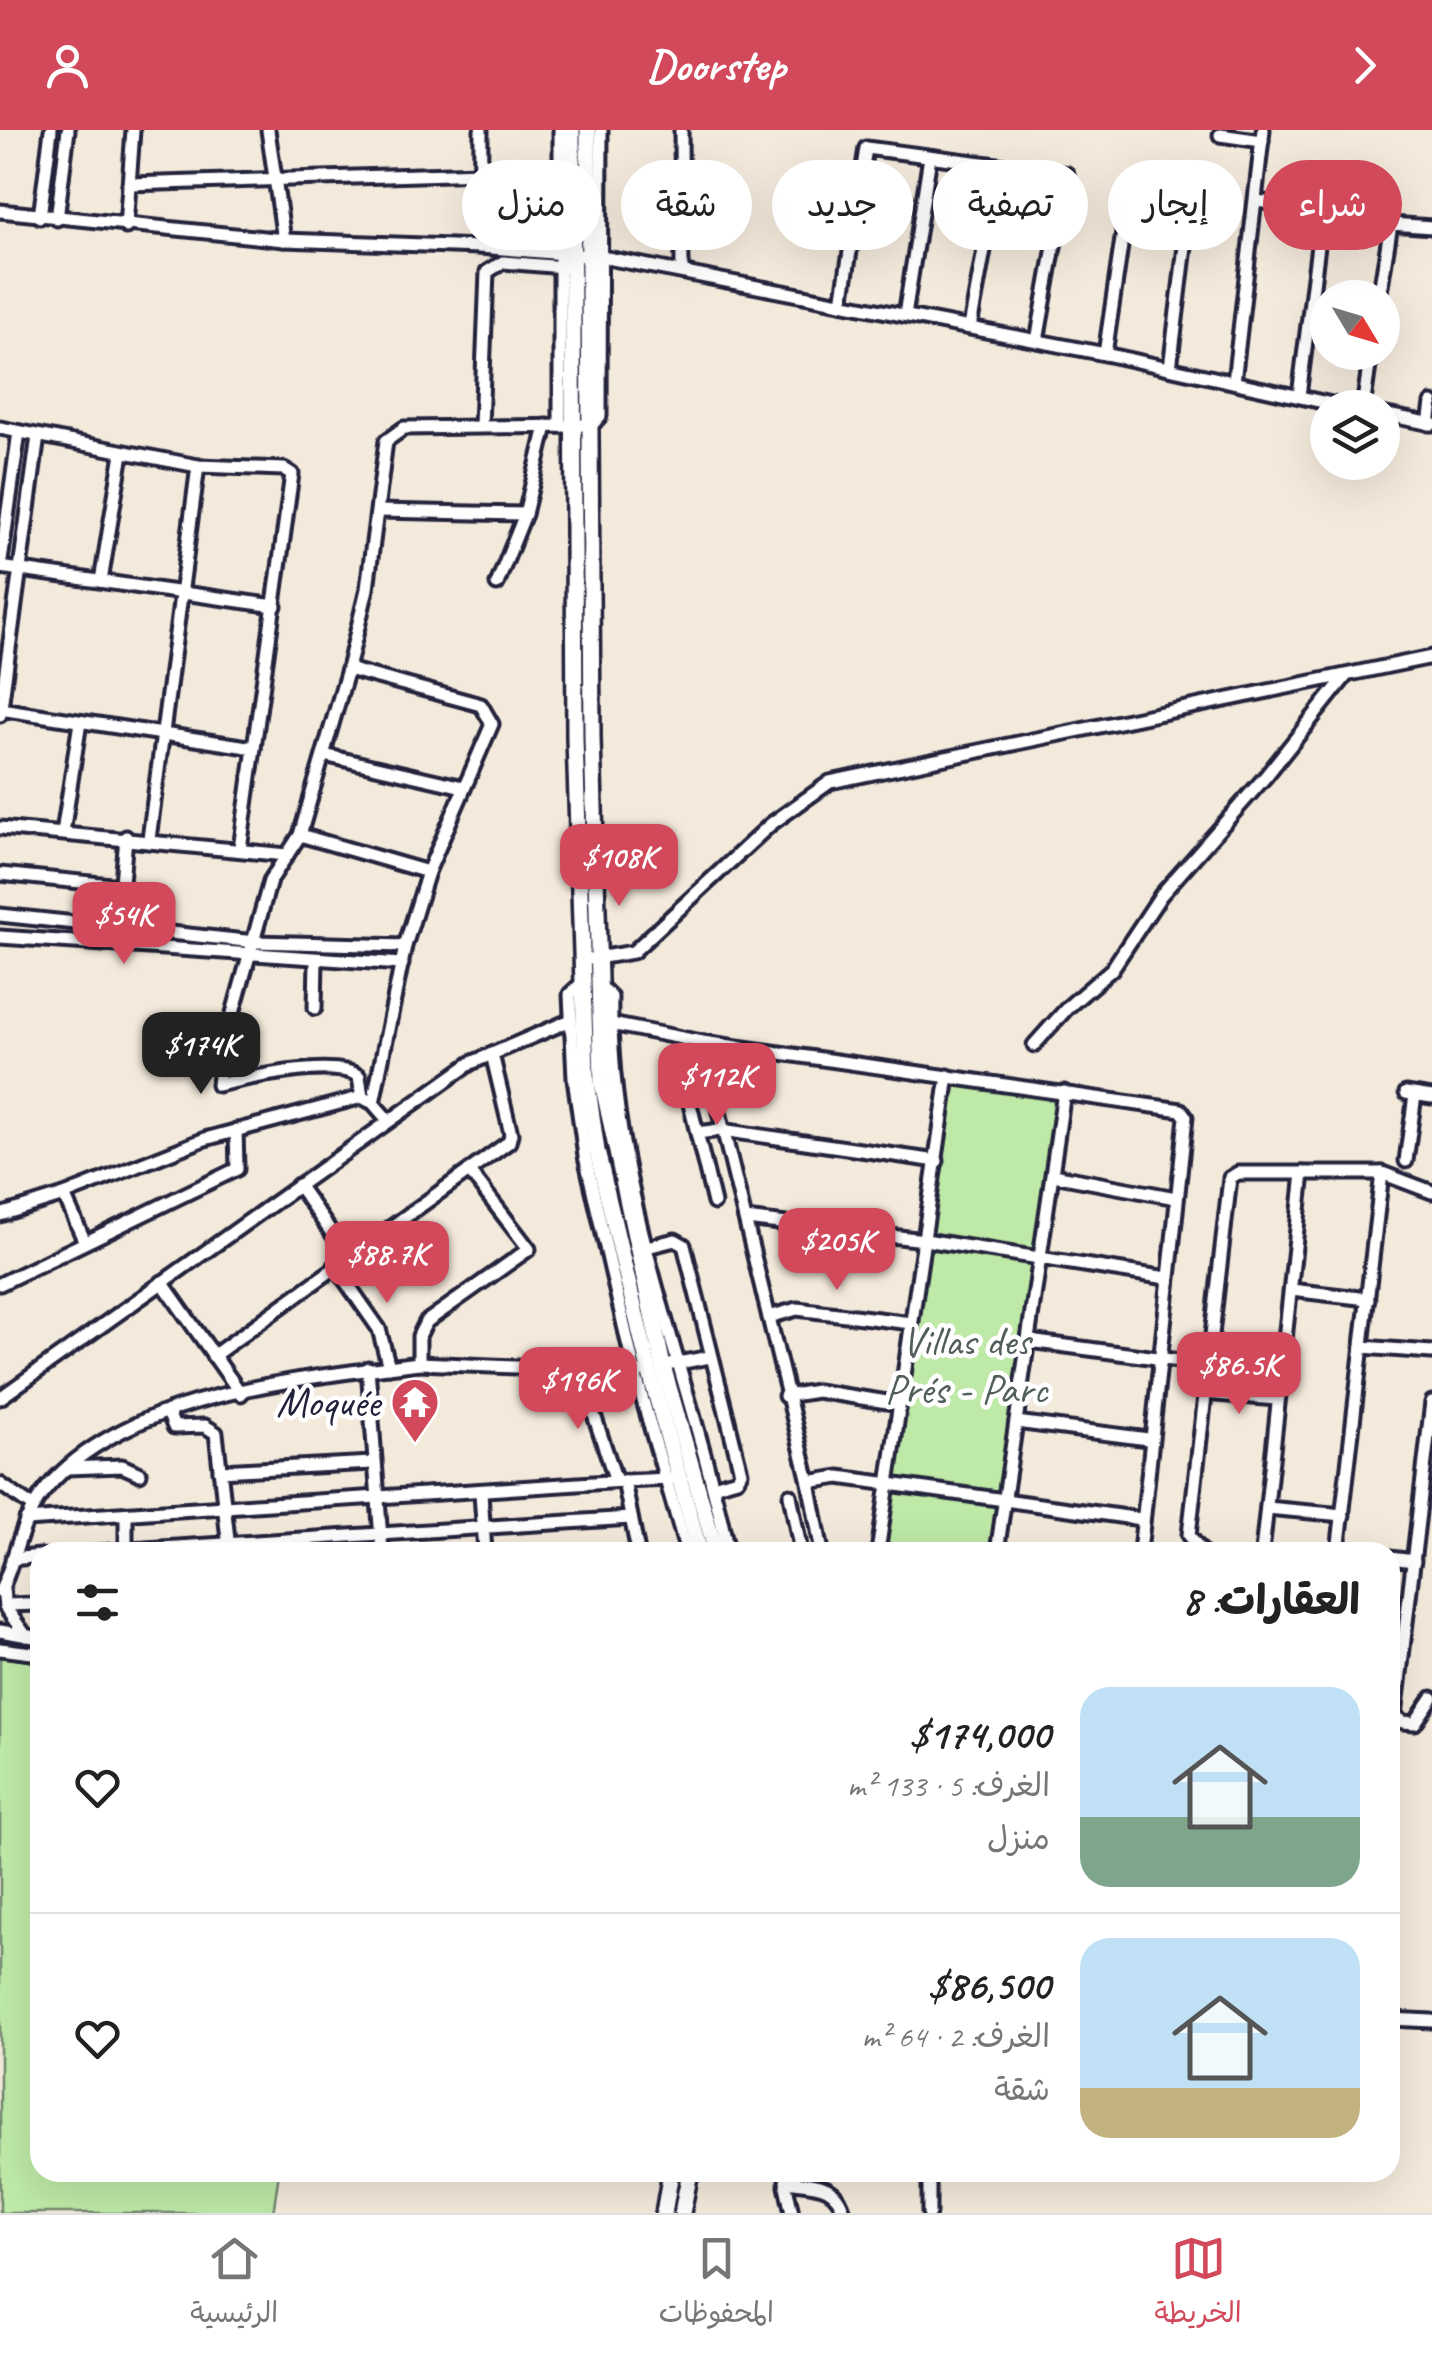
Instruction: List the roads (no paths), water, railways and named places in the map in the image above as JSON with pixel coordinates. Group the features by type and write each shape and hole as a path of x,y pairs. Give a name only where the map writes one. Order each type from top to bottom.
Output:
{"street":[{"path":"40,217 51,130"},
{"path":"57,218 68,130"},
{"path":"126,227 133,130"},
{"path":"268,130 284,240"},
{"path":"481,130 482,160"},
{"path":"560,130 581,261"},
{"path":"572,130 581,261 575,425"},
{"path":"588,130 575,425 590,984 606,1113 655,1368 698,1542"},
{"path":"581,261 601,130"},
{"path":"681,130 682,271"},
{"path":"1220,135 1262,136 1234,382"},
{"path":"842,302 866,148 1066,174 1037,341"},
{"path":"905,314 930,156"},
{"path":"130,184 462,174"},
{"path":"1257,201 1322,214 1299,396"},
{"path":"0,211 126,227 284,240 462,246"},
{"path":"1382,280 1391,224 1432,227"},
{"path":"502,250 682,271 1310,399"},
{"path":"970,328 984,250"},
{"path":"1105,354 1120,250"},
{"path":"1170,368 1185,250"},
{"path":"481,426 487,272 502,262 581,261"},
{"path":"1400,418 1431,424 1432,403"},
{"path":"387,1119 368,1100 359,1076 342,1070 295,1072 218,1085 221,1056 252,957 270,881 300,835 348,670 367,590 384,447 392,434 404,428 575,425"},
{"path":"498,584 524,514 546,426"},
{"path":"0,428 198,466 284,469 292,474 240,848"},
{"path":"19,432 0,568 275,606"},
{"path":"38,436 0,711 254,748"},
{"path":"101,582 122,452"},
{"path":"149,839 185,593 198,466"},
{"path":"378,511 524,514"},
{"path":"1,553 21,554"},
{"path":"590,959 633,952 771,824 830,782 1432,657"},
{"path":"348,670 487,709 492,724 428,872 405,946 368,1100"},
{"path":"1034,1045 1068,1007 1112,969 1161,895 1266,776 1346,677"},
{"path":"63,833 80,722"},
{"path":"324,755 464,788"},
{"path":"0,828 149,839 287,856"},
{"path":"300,835 428,872"},
{"path":"118,928 126,837"},
{"path":"0,874 121,886"},
{"path":"0,915 255,942 405,946"},
{"path":"0,937 252,957 402,964"},
{"path":"315,1008 316,960"},
{"path":"684,1542 669,1480 655,1368 647,1247 616,1091 610,994 590,984 570,992 582,1144 655,1368 713,1542"},
{"path":"0,1398 387,1119 471,1063 570,1020"},
{"path":"611,1024 702,1042 1181,1110 1186,1117 1148,1440 1140,1542"},
{"path":"702,1042 785,1396 810,1482 820,1542"},
{"path":"213,1356 470,1172 511,1138 492,1054"},
{"path":"680,1064 714,1203"},
{"path":"879,1542 948,1076"},
{"path":"999,1542 1064,1092"},
{"path":"1406,1161 1411,1094 1432,1097"},
{"path":"0,1215 236,1130 368,1100"},
{"path":"0,1284 237,1169 236,1130"},
{"path":"697,1133 721,1130 936,1161"},
{"path":"420,1363 419,1336 426,1322 528,1249 470,1172"},
{"path":"1195,1542 1190,1535 1230,1178 1238,1173 1382,1173 1432,1192"},
{"path":"1263,1542 1304,1173"},
{"path":"1339,1542 1382,1173"},
{"path":"1052,1174 1176,1198"},
{"path":"298,1184 348,1256"},
{"path":"64,1195 84,1240"},
{"path":"745,1220 925,1240 1166,1278"},
{"path":"647,1247 675,1240 683,1243 741,1472 737,1479 713,1486"},
{"path":"335,1266 378,1329 389,1367"},
{"path":"162,1282 241,1394"},
{"path":"1290,1290 1368,1298"},
{"path":"769,1316 797,1309 911,1323"},
{"path":"1029,1342 1194,1363"},
{"path":"1362,1347 1432,1352"},
{"path":"30,1637 0,1628 12,1559 33,1507 66,1468 97,1444 168,1412 368,1368 420,1363 580,1370 655,1368 710,1357"},
{"path":"368,1368 381,1542"},
{"path":"655,1368 713,1486 726,1542"},
{"path":"580,1370 620,1481 636,1542"},
{"path":"785,1396 817,1390 900,1404"},
{"path":"1204,1393 1277,1399"},
{"path":"1400,1663 1428,1474 1432,1402"},
{"path":"168,1412 176,1428 213,1430 227,1542"},
{"path":"1016,1422 1148,1440"},
{"path":"220,1471 373,1464"},
{"path":"66,1468 122,1466 140,1474"},
{"path":"810,1482 839,1477 1140,1519"},
{"path":"26,1520 669,1480"},
{"path":"0,1484 33,1507"},
{"path":"481,1493 484,1542"},
{"path":"790,1495 799,1542"},
{"path":"1267,1508 1343,1515"},
{"path":"126,1515 126,1542"},
{"path":"304,1542 631,1518"},
{"path":"12,1559 30,1557"},
{"path":"1400,1559 1414,1560"},
{"path":"3,1598 30,1602"},
{"path":"3,1598 26,1636"},
{"path":"0,1649 30,1653"},
{"path":"1400,1717 1415,1724 1432,1698"},
{"path":"1400,2019 1432,2021"},
{"path":"664,2213 669,2182"},
{"path":"682,2213 688,2182"},
{"path":"788,2182 792,2213"},
{"path":"807,2182 830,2188 841,2199 844,2213"},
{"path":"928,2182 929,2213"}],"place":[{"name":"Moquée","path":"415,1444"}],"park label":[{"name":"Villas des Prés - Parc","path":"966,1365"}]}
